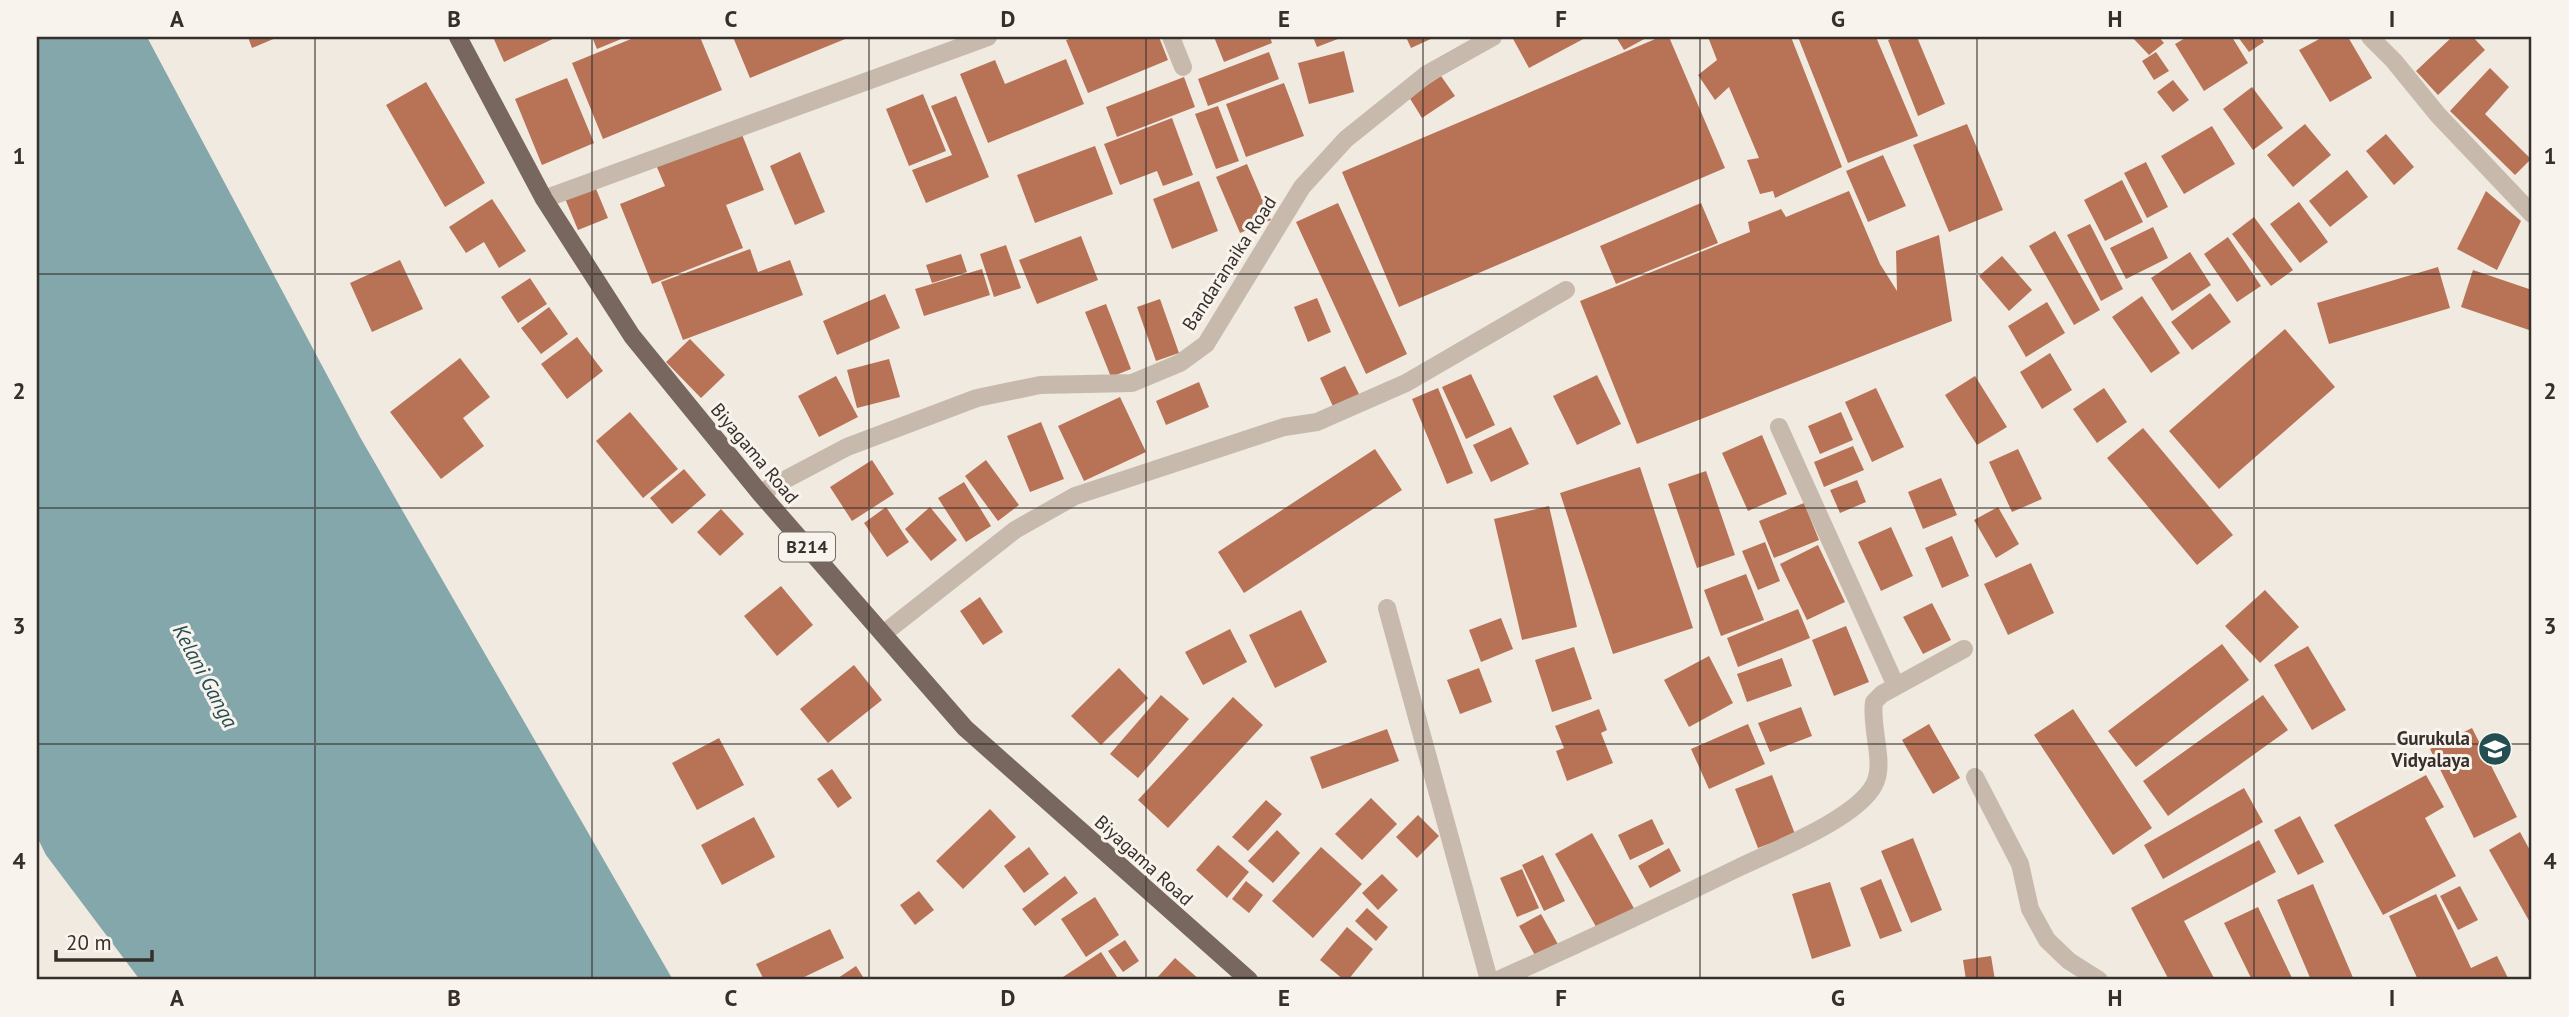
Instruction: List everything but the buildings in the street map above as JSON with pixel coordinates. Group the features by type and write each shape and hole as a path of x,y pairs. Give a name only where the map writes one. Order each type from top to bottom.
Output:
{"main road":[{"name":"Biyagama Road","path":"458,37 544,199 632,336 760,493 965,728 1249,980"}],"street":[{"path":"544,199 988,37"},
{"path":"1171,37 1183,67"},
{"name":"Bandaranaika Road","path":"760,493 848,447 977,398 1040,385 1132,383 1180,363 1206,344 1302,187 1346,139 1427,74 1493,37"},
{"path":"2370,37 2394,61 2438,115 2532,214"},
{"path":"883,634 1014,530 1075,496 1284,427 1317,422 1406,383 1566,290"},
{"path":"1780,427 1896,686"},
{"path":"1388,608 1489,980"},
{"path":"1499,980 1640,916 1827,825 1863,800 1875,784 1880,765 1874,733 1874,702 1896,686 1964,649"},
{"path":"1975,777 2020,864 2030,909 2047,940 2069,961 2099,980"}],"water":[{"name":"Kelani Ganga","path":"37,37 147,37 360,437 673,980 140,980 46,855 37,837"}],"place":[{"name":"Gurukula Vidyalaya","path":"2495,749"}]}
